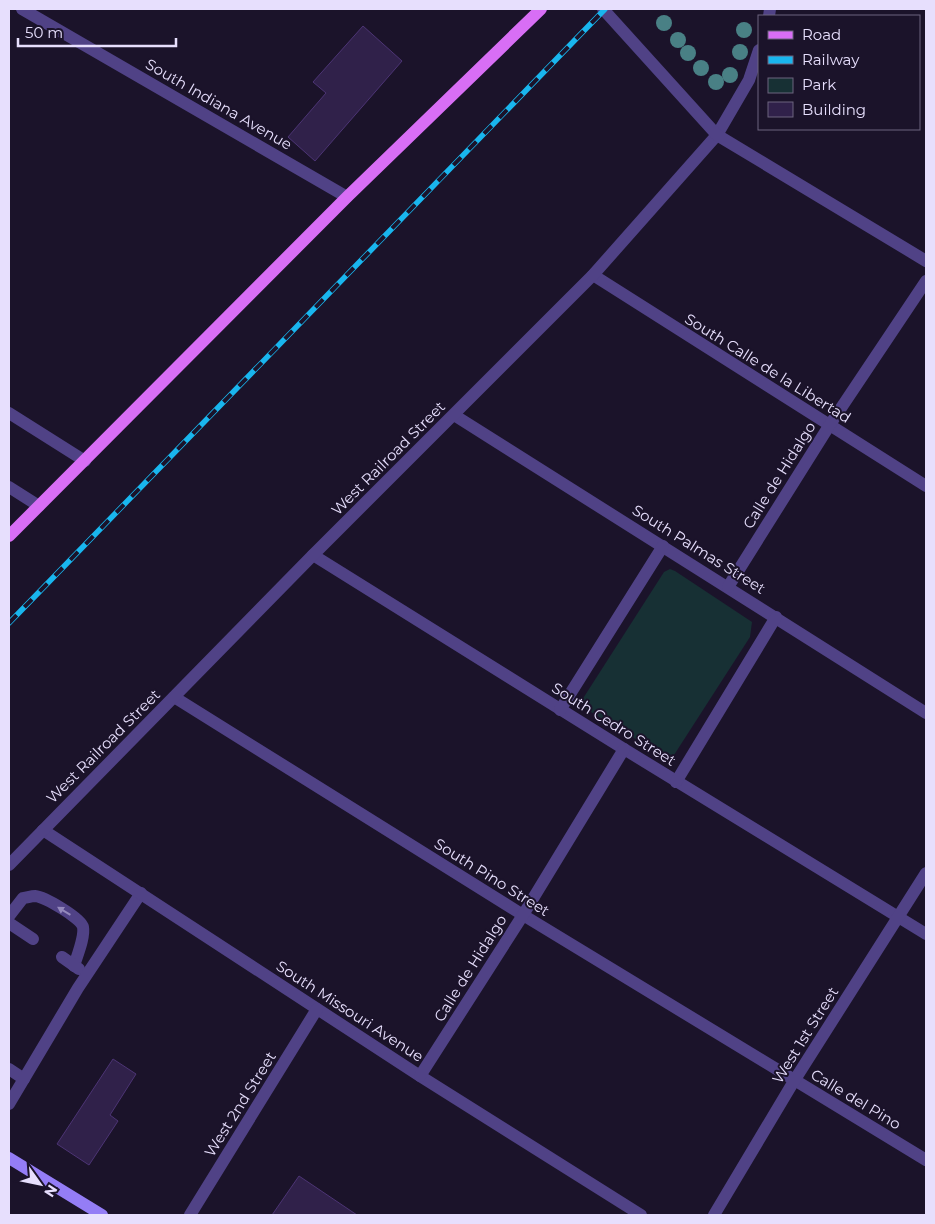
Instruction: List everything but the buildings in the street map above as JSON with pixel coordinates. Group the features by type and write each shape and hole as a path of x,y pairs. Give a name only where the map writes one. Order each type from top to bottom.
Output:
{"main road":[{"path":"9,536 347,197 541,9"},
{"path":"9,1158 102,1215"}],"street":[{"name":"South Indiana Avenue","path":"22,9 347,197"},
{"path":"603,9 718,135 926,261"},
{"name":"West Railroad Street","path":"9,865 593,275 718,135 749,80 758,53"},
{"name":"South Calle de la Libertad","path":"593,275 926,486"},
{"name":"Calle de Hidalgo","path":"728,587 829,426 926,281"},
{"path":"9,413 85,461"},
{"name":"South Palmas Street","path":"454,415 926,713"},
{"path":"9,487 39,506"},
{"path":"560,710 663,546"},
{"name":"South Cedro Street","path":"314,555 624,750 926,934"},
{"path":"676,782 776,617"},
{"name":"South Pino Street","path":"174,697 523,915 794,1081"},
{"name":"Calle de Hidalgo","path":"420,1076 523,915 624,750"},
{"name":"South Missouri Avenue","path":"43,830 420,1076 641,1215"},
{"name":"West 1st Street","path":"714,1215 794,1081 926,873"},
{"path":"9,1104 87,974 141,893"},
{"path":"9,916 23,898 35,896 46,900 79,920 84,928 80,950 74,966"},
{"path":"9,923 33,939"},
{"path":"62,957 87,974"},
{"name":"West 2nd Street","path":"190,1215 317,1009"},
{"path":"9,1069 24,1079"},
{"name":"Calle del Pino","path":"794,1081 926,1160"}],"green space":[{"path":"670,569 752,622 750,637 674,755 670,757 664,756 586,709 583,706 582,700 664,572"}],"railway":[{"path":"9,623 605,9"}]}
